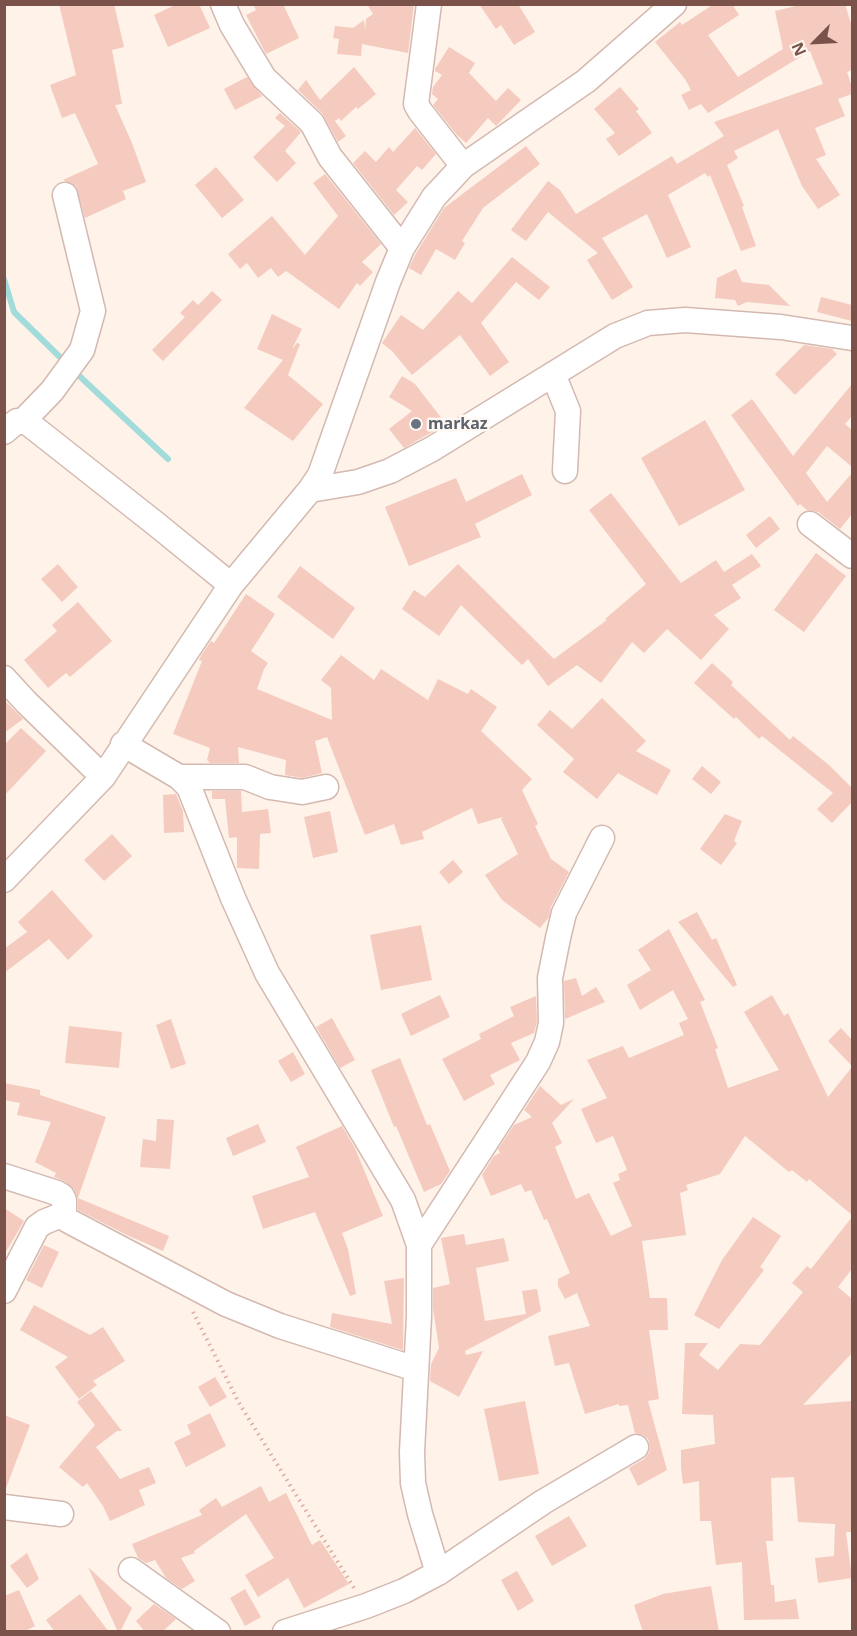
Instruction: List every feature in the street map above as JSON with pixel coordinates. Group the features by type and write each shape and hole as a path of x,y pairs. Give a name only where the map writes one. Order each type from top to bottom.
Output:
{"street":[{"path":"223,4 232,25 264,78 312,123 330,157 402,248"},
{"path":"429,4 416,104 463,166"},
{"path":"4,880 103,777 231,585 320,475 388,282 402,248 434,197 463,166 586,81 674,4"},
{"path":"65,195 93,311 82,350 52,391 14,427 147,517 231,585"},
{"path":"310,490 358,482 390,471 432,448 615,336 648,323 685,320 781,327 852,338"},
{"path":"553,374 568,411 565,471"},
{"path":"810,524 852,556"},
{"path":"4,678 103,777"},
{"path":"123,744 178,777 189,787 233,898 267,974 403,1200 418,1245 412,1452 414,1482 420,1514 438,1573"},
{"path":"178,777 245,777 270,787 302,792 326,787"},
{"path":"418,1245 538,1062 547,1042 550,1023 550,978 564,913 602,838"},
{"path":"4,1176 62,1196 64,1215 73,1224 226,1304 280,1326 416,1370"},
{"path":"4,1291 37,1227 64,1215"},
{"path":"285,1632 366,1606 404,1591 438,1573 543,1502 636,1447"},
{"path":"4,1507 62,1514"},
{"path":"131,1570 218,1632"}],"path":[{"path":"191,1309 239,1403 366,1606"}],"building":[{"path":"59,4 114,4 124,47 112,50 122,104 115,105 146,182 123,191 126,199 85,218 76,186 63,180 98,164 75,113 62,118 50,85 76,75"},
{"path":"177,4 199,4 210,28 168,47 154,15"},
{"path":"253,4 283,4 299,38 266,54 246,15 256,10"},
{"path":"367,4 414,4 408,53 362,44 361,56 337,54 339,39 333,38 335,26 353,28 364,20 365,30 366,19 373,14"},
{"path":"479,4 518,4 535,32 514,45 501,25 496,29"},
{"path":"714,4 732,4 739,15 708,35 738,77 783,49 775,11 804,4 845,4 852,27 852,70 847,72 852,94 838,99 845,116 815,128 826,155 816,159 840,195 818,209 802,186 778,129 734,151 738,158 727,165 744,206 742,207 756,246 741,251 710,175 708,177 705,173 668,195 691,247 667,258 647,214 602,238 633,287 612,300 587,260 598,253 548,212 526,241 511,230 548,181 560,190 576,214 672,156 677,164 724,136 714,122 823,84 810,51 708,113 701,104 689,110 681,95 691,90 655,42 680,22 682,25"},
{"path":"449,47 475,63 469,73 496,101 508,88 521,100 496,126 488,118 466,143 433,105 438,99 432,94 433,87 442,75 435,69"},
{"path":"354,67 376,94 358,109 356,107 341,121 339,118 335,121 346,136 338,142 322,113 298,90 306,80 320,100"},
{"path":"247,77 262,96 235,110 224,89"},
{"path":"620,87 639,109 636,111 652,133 619,156 606,139 615,133 594,109"},
{"path":"280,113 301,132 285,151 296,163 277,182 253,157 285,126 275,118"},
{"path":"415,128 436,154 422,170 417,166 396,190 408,202 394,215 353,163 365,151 376,162 389,147 393,152"},
{"path":"526,146 540,164 483,208 462,241 465,243 455,260 436,249 421,275 409,268 444,208"},
{"path":"216,167 244,200 222,218 195,185"},
{"path":"325,174 381,244 362,262 373,272 360,286 357,283 339,309 286,271 278,277 271,268 258,278 247,263 240,269 228,254 272,216 305,255 338,216 313,183"},
{"path":"512,257 550,287 539,300 516,282 481,323 509,362 490,376 460,335 412,375 392,351 382,343 401,315 423,330 458,291 472,303"},
{"path":"736,269 742,282 769,285 790,306 747,302 738,306 735,300 715,298 717,278"},
{"path":"212,291 222,300 163,361 152,350 185,317 180,313 193,300 198,305"},
{"path":"821,297 852,305 852,321 817,312"},
{"path":"272,314 302,329 292,349 297,343 300,344 288,375 323,404 293,441 244,408 283,360 257,349"},
{"path":"804,345 832,349 837,354 795,395 775,374"},
{"path":"402,376 415,384 446,424 404,448 389,429 412,411 389,397"},
{"path":"852,384 852,416 845,424 852,430 852,467 827,446 806,473 827,502 852,473 852,514 840,529 818,512 807,510 800,504 798,506 731,415 752,399 793,456"},
{"path":"705,420 745,490 679,526 641,458"},
{"path":"522,474 532,495 475,524 481,537 409,566 385,507 456,478 466,502"},
{"path":"611,493 681,583 716,560 724,572 752,554 761,566 732,585 741,598 714,615 729,629 701,660 667,629 644,653 632,642 601,683 577,665 548,686 528,659 522,665 461,605 439,636 402,609 414,590 425,597 458,564 554,659 607,620 605,619 646,584 589,510"},
{"path":"770,516 780,529 756,548 746,535"},
{"path":"816,553 846,576 804,632 774,610"},
{"path":"58,564 78,587 62,602 41,579"},
{"path":"300,566 355,608 333,639 277,597"},
{"path":"246,594 275,614 251,651 268,663 257,689 332,720 331,688 321,680 341,655 374,680 381,669 428,700 438,679 468,694 471,689 497,707 481,731 532,779 522,790 538,824 535,826 551,859 569,872 551,907 549,917 540,928 502,900 485,875 518,854 501,819 503,817 478,824 472,808 422,832 424,839 401,845 394,824 365,835 327,737 315,741 322,773 302,778 285,775 286,760 238,747 239,763 210,763 207,760 210,748 173,734 202,661 199,660 202,654 211,641 214,643"},
{"path":"78,602 112,641 70,677 66,673 48,688 24,660 57,631 52,625"},
{"path":"712,663 733,682 731,685 790,740 793,736 829,765 852,788 852,802 832,823 817,809 833,793 762,736 759,739 694,683"},
{"path":"602,698 646,741 636,751 671,770 657,795 618,773 597,799 563,772 574,759 537,725 550,710 572,729"},
{"path":"4,700 23,719 4,733"},
{"path":"21,728 46,751 4,796 4,745"},
{"path":"702,766 721,782 711,794 692,779"},
{"path":"212,791 241,791 242,812 268,809 271,833 260,834 259,869 237,868 237,837 229,838 225,799 212,799"},
{"path":"176,794 183,811 184,832 164,833 163,795"},
{"path":"330,811 338,852 313,858 304,817"},
{"path":"725,814 742,821 734,841 737,843 721,865 700,849"},
{"path":"112,834 132,856 104,881 84,860"},
{"path":"453,860 463,872 449,884 439,872"},
{"path":"52,890 93,936 68,960 49,939 4,973 4,949 27,932 18,922"},
{"path":"697,912 712,940 716,938 737,985 733,987 678,922"},
{"path":"421,925 432,980 381,990 370,935"},
{"path":"669,929 705,1000 700,1002 718,1048 715,1049 728,1088 779,1070 744,1012 772,995 784,1016 788,1013 828,1097 852,1067 852,1215 809,1179 807,1182 792,1170 789,1172 745,1136 720,1174 686,1185 688,1190 680,1193 686,1235 642,1241 650,1298 667,1298 668,1330 649,1330 659,1399 648,1401 667,1470 638,1486 629,1468 644,1459 649,1453 650,1446 648,1439 635,1433 628,1405 619,1406 619,1404 585,1414 569,1363 555,1366 548,1336 590,1326 577,1293 565,1299 558,1286 558,1279 570,1273 547,1219 544,1220 531,1190 525,1192 521,1184 491,1196 482,1175 494,1156 500,1153 498,1149 514,1125 532,1117 524,1110 540,1086 561,1105 574,1099 552,1123 562,1143 555,1147 576,1199 589,1193 611,1236 632,1226 613,1183 620,1180 618,1174 627,1170 613,1136 596,1143 581,1109 607,1098 587,1060 623,1046 629,1058 684,1035 679,1023 688,1019 673,990 640,1010 627,985 651,970 638,950"},
{"path":"576,978 582,996 596,987 605,1002 565,1019 564,981"},
{"path":"440,995 450,1017 411,1036 401,1014"},
{"path":"536,996 537,1022 534,1033 511,1043 520,1060 490,1075 495,1084 464,1101 442,1059 481,1039 479,1034 514,1016 510,1007"},
{"path":"332,1018 355,1060 340,1068 316,1027"},
{"path":"171,1019 186,1064 171,1069 156,1025"},
{"path":"69,1026 122,1032 119,1068 65,1063"},
{"path":"841,1028 852,1040 852,1066 828,1041"},
{"path":"293,1052 305,1074 291,1082 278,1061"},
{"path":"400,1058 427,1125 430,1124 450,1171 441,1184 424,1192 371,1070"},
{"path":"4,1083 40,1090 40,1095 106,1117 78,1198 169,1236 163,1251 78,1210 78,1199 74,1189 54,1177 56,1173 35,1162 51,1122 17,1115 20,1103 4,1100"},
{"path":"157,1119 174,1120 170,1169 140,1167 143,1139 156,1141"},
{"path":"258,1124 266,1142 233,1156 226,1138"},
{"path":"342,1126 355,1148 383,1216 342,1233 348,1249 356,1294 350,1296 315,1212 263,1229 252,1196 309,1177 296,1147"},
{"path":"4,1208 24,1221 4,1255"},
{"path":"753,1217 781,1236 760,1267 764,1270 719,1329 694,1315 722,1260"},
{"path":"852,1217 852,1269 838,1287 852,1299 852,1353 803,1405 852,1401 852,1532 846,1532 852,1578 818,1583 815,1558 834,1556 835,1524 798,1522 794,1477 771,1478 773,1541 766,1541 771,1585 774,1585 775,1602 796,1599 799,1619 744,1620 742,1562 716,1565 711,1521 700,1521 699,1481 683,1484 681,1450 715,1444 713,1415 682,1414 685,1343 708,1343 699,1355 718,1370 740,1344 760,1345 803,1292 792,1283 807,1266 811,1269"},
{"path":"464,1234 466,1245 504,1238 509,1261 476,1268 485,1321 526,1314 522,1291 537,1289 541,1311 465,1351 466,1355 483,1351 459,1397 430,1381 431,1364 439,1348 433,1308 433,1288 450,1284 441,1238"},
{"path":"44,1245 59,1252 42,1288 26,1280"},
{"path":"404,1278 403,1350 330,1327 332,1313 392,1324 384,1281"},
{"path":"34,1305 90,1335 103,1327 125,1361 93,1381 97,1385 79,1399 55,1367 68,1357 20,1330"},
{"path":"215,1377 227,1397 210,1407 198,1387"},
{"path":"91,1391 122,1431 117,1431 96,1447 120,1479 149,1467 156,1483 139,1490 145,1505 110,1521 87,1483 83,1487 59,1467 95,1425 77,1402"},
{"path":"525,1401 539,1474 499,1481 484,1409"},
{"path":"210,1413 226,1446 186,1467 174,1442 191,1434 187,1425"},
{"path":"4,1415 30,1425 6,1488 4,1488"},
{"path":"261,1486 269,1502 286,1493 312,1545 320,1540 349,1584 304,1608 288,1578 258,1597 245,1575 274,1558 246,1514 194,1551 195,1553 181,1558 195,1581 182,1589 166,1578 155,1560 146,1563 138,1558 132,1544 202,1515 199,1510 216,1498 222,1507"},
{"path":"569,1516 587,1546 552,1566 535,1536"},
{"path":"27,1553 39,1579 27,1588 10,1566"},
{"path":"88,1567 132,1608 120,1632 118,1632"},
{"path":"517,1571 534,1601 518,1611 501,1580"},
{"path":"711,1586 719,1632 643,1632 634,1605 663,1594"},
{"path":"245,1589 261,1617 245,1626 230,1598"},
{"path":"19,1590 35,1626 23,1632 4,1632 4,1596"},
{"path":"80,1594 109,1632 55,1632 46,1620"},
{"path":"154,1604 176,1619 162,1632 145,1632 136,1621"}],"waterway":[{"path":"4,279 14,312 67,364"},
{"path":"74,371 168,459"}],"place":[{"name":"markaz","path":"416,424"}]}
